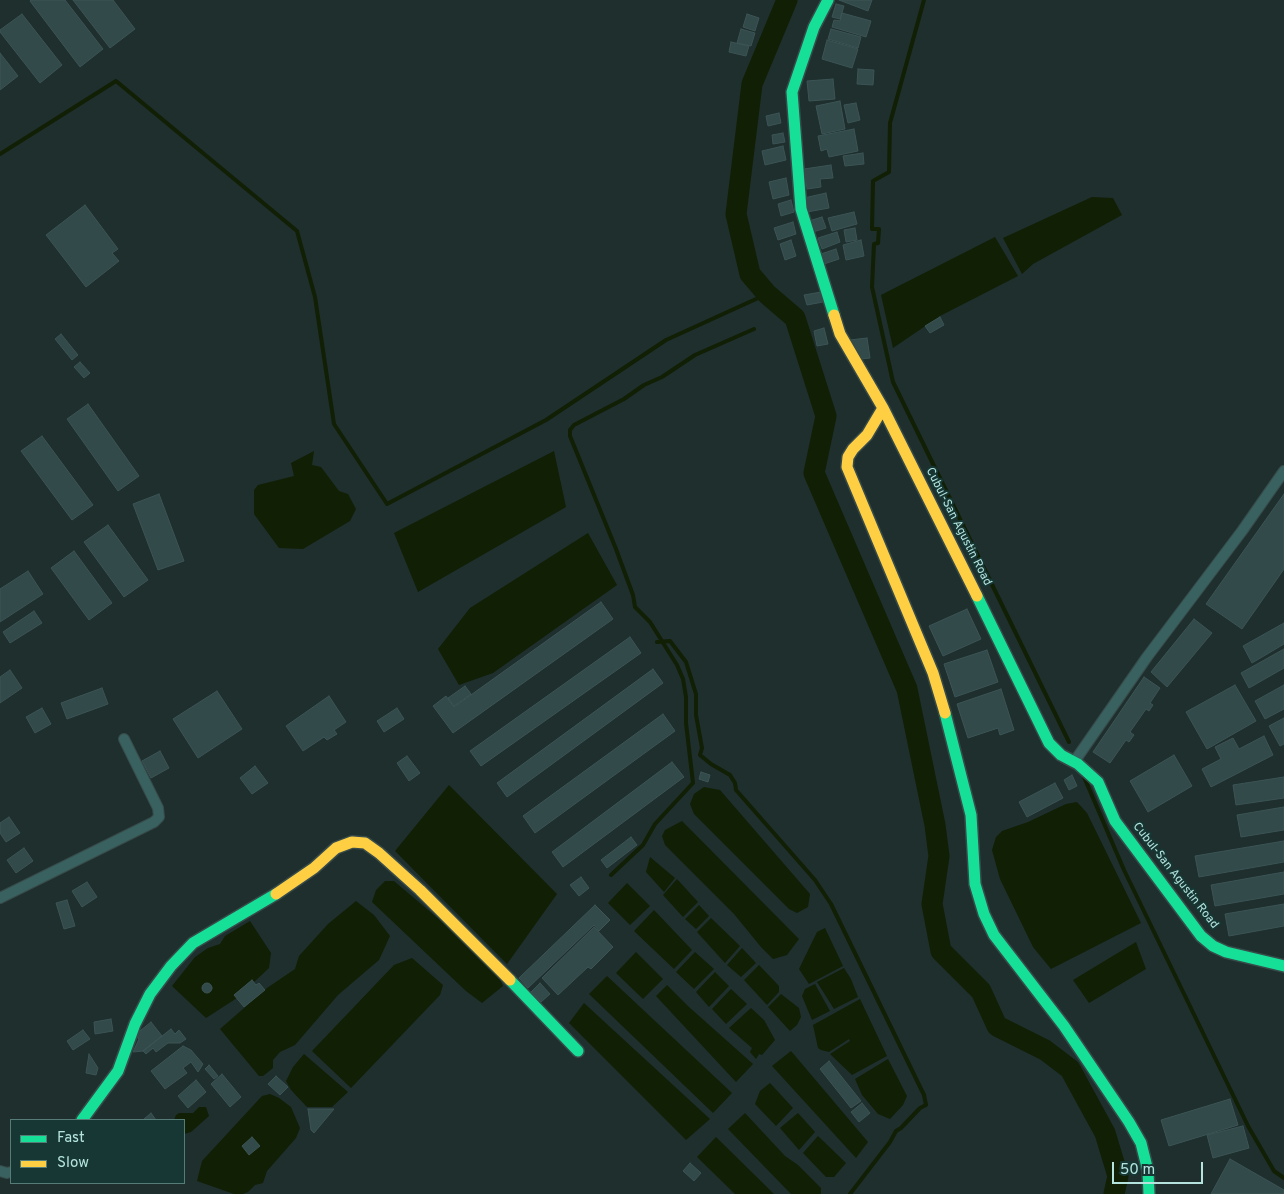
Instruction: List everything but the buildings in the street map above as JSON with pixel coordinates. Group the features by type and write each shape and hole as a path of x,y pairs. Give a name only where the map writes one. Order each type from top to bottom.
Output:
{"street":[{"name":"Cubul-San Agustin Road","path":"828,0 814,27 792,92 802,209 840,334 883,408 1049,743 1098,782 1115,821 1201,936 1213,946 1226,952 1284,966"},
{"path":"883,408 867,436 853,449 848,457 847,467 934,673 971,815 975,884 984,914 994,935 1064,1026 1130,1122 1141,1143 1148,1171 1148,1194"},
{"path":"1074,762 1147,657 1242,531 1284,471"},
{"path":"0,898 154,822 159,817 158,808 124,739"},
{"path":"83,1119 118,1071 135,1024 150,994 171,966 193,943 292,884 336,848 352,842 365,843 420,890 578,1051"}],"shaded area":[{"path":"1092,197 1113,198 1122,215 1033,264 1022,274 1003,238"},
{"path":"995,237 1018,276 940,316 893,348 881,295"},
{"path":"314,451 312,465 321,467 339,491 348,494 356,509 350,521 303,549 279,548 254,514 254,490 258,485 294,476 291,463"},
{"path":"554,451 566,507 418,592 394,533"},
{"path":"588,533 617,585 493,673 459,685 438,649 470,608"},
{"path":"449,785 557,894 507,964 395,851"},
{"path":"704,787 720,790 810,894 808,907 797,913 789,909 694,814 690,804 694,794"},
{"path":"1077,802 1087,813 1141,923 1051,969 1033,947 1000,879 992,850 996,837 1002,831 1028,822 1066,804"},
{"path":"682,821 799,939 787,955 773,959 734,914 665,845 662,836 665,830"},
{"path":"650,857 675,878 664,892 646,872"},
{"path":"677,879 698,902 683,917 663,895"},
{"path":"385,881 394,881 441,921 500,979 503,986 482,1003 466,991 372,902 376,890"},
{"path":"627,883 650,906 630,925 608,903"},
{"path":"356,901 374,915 390,936 379,960 338,995 295,1045 280,1052 273,1060 273,1068 263,1076 259,1076 220,1029 267,988 295,969 299,956 328,924"},
{"path":"699,905 709,916 696,929 685,919"},
{"path":"654,910 692,950 674,969 634,931"},
{"path":"711,918 740,946 725,963 697,932"},
{"path":"250,921 271,953 269,968 254,982 252,980 234,995 237,998 206,1018 172,986 195,957 208,948 220,944 225,936"},
{"path":"825,928 843,966 809,984 799,969 817,932"},
{"path":"1136,942 1146,969 1089,1003 1073,980"},
{"path":"742,948 756,963 741,977 727,965"},
{"path":"636,952 663,979 643,999 616,973"},
{"path":"695,952 714,969 694,989 676,972"},
{"path":"412,958 443,985 440,995 351,1088 312,1051 394,965"},
{"path":"759,965 779,986 779,992 767,1005 744,980"},
{"path":"844,968 851,979 858,997 834,1009 817,982"},
{"path":"715,972 729,986 709,1007 696,992"},
{"path":"607,976 732,1093 713,1113 589,994"},
{"path":"815,984 830,1011 812,1020 802,996 805,989"},
{"path":"667,985 753,1064 736,1082 656,996"},
{"path":"731,989 747,1004 726,1024 712,1009"},
{"path":"781,994 799,1008 801,1017 797,1025 790,1031 768,1007"},
{"path":"860,999 887,1056 852,1075 830,1054 850,1041 849,1039 829,1052 821,1050 818,1048 813,1025"},
{"path":"584,1003 710,1119 686,1140 569,1023"},
{"path":"751,1008 764,1020 775,1040 756,1059 750,1052 752,1048 729,1028"},
{"path":"791,1051 868,1142 856,1158 772,1066"},
{"path":"304,1054 348,1092 332,1107 307,1107 291,1090 286,1081 293,1067"},
{"path":"888,1059 907,1096 903,1105 890,1119 878,1114 862,1095 855,1079"},
{"path":"770,1083 793,1108 776,1126 755,1104 760,1091"},
{"path":"270,1094 291,1107 300,1128 296,1138 267,1171 263,1183 255,1185 243,1194 234,1194 197,1181 202,1161 262,1096"},
{"path":"199,1107 206,1107 209,1116 191,1132 185,1134 185,1119 174,1119 179,1113 193,1113"},
{"path":"745,1113 785,1156 798,1165 821,1188 821,1194 791,1194 728,1129"},
{"path":"798,1113 815,1132 799,1150 780,1128"},
{"path":"818,1136 846,1163 834,1177 826,1177 803,1153"},
{"path":"716,1137 774,1194 735,1194 697,1157"}],"waterway":[{"path":"787,0 752,84 736,214 750,274 767,294 795,318 826,416 814,473 907,689 935,825 939,856 932,904 941,951 981,991 997,1026 1045,1050 1070,1069 1105,1133 1118,1176 1114,1194"},
{"path":"924,0 890,123 889,172 873,181 872,229 879,229 878,243 874,244 872,287 893,382 1069,742"},
{"path":"0,154 116,81 297,231 315,297 334,424 387,504 546,420 666,340 767,294"},
{"path":"611,875 643,845 655,824 693,783 686,723 686,697 683,679 677,665 650,622 635,607 633,595 570,436 570,430 574,425 624,399 695,355 754,329"},
{"path":"657,642 670,641 686,662 696,694 696,715 702,748 700,755 730,775 735,783 736,790 815,880 831,904 924,1095 926,1105 920,1108 896,1131 890,1142 850,1194"},
{"path":"1084,777 1124,870 1248,1126 1274,1171 1284,1178"}],"traffic: fast":[{"path":"828,0 814,27 792,92 801,209 834,315"},
{"path":"977,596 1049,743 1061,755 1078,764 1098,782 1115,821 1201,936 1213,946 1226,952 1284,966"},
{"path":"945,713 971,815 975,884 984,914 994,935 1064,1026 1129,1122 1141,1143 1148,1171 1149,1194"},
{"path":"83,1119 118,1071 135,1024 150,994 171,966 193,943 276,894"},
{"path":"510,980 578,1051"}],"traffic: slow":[{"path":"834,315 840,334 883,408 977,596"},
{"path":"883,408 867,435 848,457 847,467 933,673 945,713"},
{"path":"276,894 314,868 336,848 352,842 365,843 420,890 510,980"}]}
